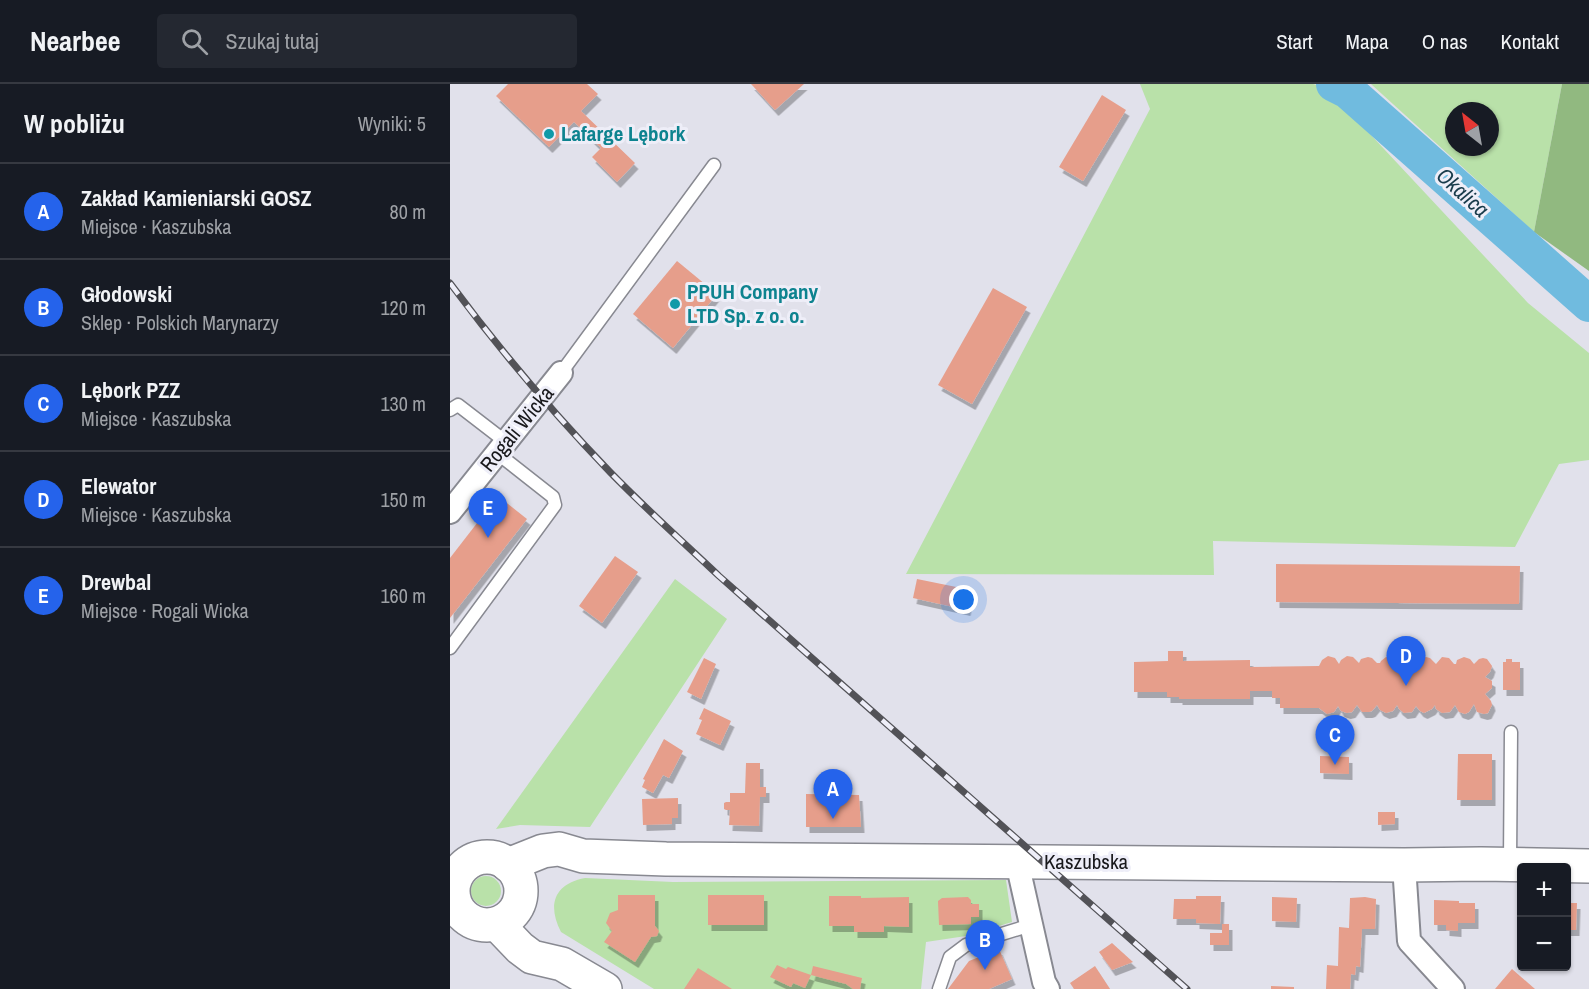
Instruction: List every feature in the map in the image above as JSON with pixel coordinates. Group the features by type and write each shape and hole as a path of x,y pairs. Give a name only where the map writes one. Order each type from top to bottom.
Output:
{"street":[{"name":"Rogali Wicka","path":"450,512 561,373"},
{"name":"Kaszubska","path":"510,895 582,856 666,859 1589,866"},
{"path":"510,895 485,925 474,923 457,907 453,882 468,863 478,858 499,859 510,895 520,948 532,957 562,964 605,989"},
{"path":"1017,862 1044,982 1048,989"},
{"path":"1404,865 1409,941 1453,989"}],"lane":[{"path":"561,373 714,165"},
{"path":"450,410 458,405 553,497 555,505 450,648"},
{"path":"1510,864 1511,732"},
{"path":"939,989 950,957 966,945 1031,925"}],"green space":[{"path":"1140,84 1313,84 1327,88 1528,303 1589,353 1589,460 1559,464 1515,547 1213,541 1214,575 906,574 1150,109"},
{"path":"1371,84 1562,84 1534,232 1450,156 1499,156 1499,102 1445,102 1445,151"},
{"path":"1562,84 1589,84 1589,271 1534,232"},
{"path":"675,579 727,619 590,827 520,825 496,829"},
{"path":"486,876 492,877 500,885 500,897 492,905 486,906 480,905 472,897 471,891 472,885 480,877"},
{"path":"585,878 673,882 1006,880 1012,922 966,936 926,942 921,989 654,989 561,932 554,913 556,897 566,885"}],"building":[{"name":"Lafarge Lębork","path":"508,84 587,84 598,94 581,111 635,163 617,182 592,157 601,148 574,122 549,147 496,96"},
{"path":"751,84 804,84 775,110"},
{"path":"1102,95 1126,110 1083,181 1059,167"},
{"name":"PPUH Company LTD Sp. z o. o.","path":"677,261 717,294 673,348 633,314"},
{"path":"993,288 1027,307 972,404 938,385"},
{"path":"498,496 527,519 450,618 450,558"},
{"path":"615,556 638,572 602,623 579,606"},
{"path":"1276,564 1520,566 1519,604 1276,602"},
{"path":"917,579 971,590 967,610 913,598"},
{"path":"1168,651 1183,651 1183,661 1250,660 1250,667 1319,666 1328,656 1335,658 1339,664 1347,656 1353,657 1359,663 1361,659 1368,657 1377,663 1386,657 1397,663 1407,657 1413,659 1416,664 1426,657 1436,664 1442,657 1449,658 1454,664 1464,657 1470,659 1474,664 1483,658 1487,659 1492,666 1485,677 1492,681 1492,688 1485,694 1492,705 1488,713 1484,714 1477,712 1474,704 1465,714 1459,712 1455,705 1450,712 1442,713 1436,709 1435,705 1424,713 1416,706 1412,712 1404,713 1397,705 1393,711 1386,713 1377,705 1372,711 1362,712 1357,705 1352,712 1341,711 1338,706 1334,712 1327,714 1319,708 1280,708 1280,698 1272,698 1272,691 1250,691 1250,699 1179,699 1179,697 1167,697 1167,692 1134,692 1134,662 1168,661"},
{"path":"704,658 716,664 701,699 687,692"},
{"path":"1506,659 1520,662 1520,690 1503,690 1503,662 1506,662"},
{"path":"704,708 731,721 720,745 696,734"},
{"path":"664,739 683,751 669,778 663,775 653,793 642,787 645,780 643,779"},
{"path":"1458,754 1492,754 1492,800 1457,800"},
{"path":"1320,756 1349,757 1349,774 1320,773"},
{"path":"746,763 760,763 760,787 766,787 766,797 760,797 759,826 729,825 730,810 724,809 724,803 730,802 730,793 745,793"},
{"path":"806,794 859,795 861,827 806,827"},
{"path":"678,798 678,818 672,818 672,824 643,825 642,799"},
{"path":"1378,812 1395,812 1395,824 1378,825"},
{"path":"618,895 655,895 655,926 659,931 657,936 651,937 635,962 604,942 612,931 606,923 610,913 618,910"},
{"path":"708,895 764,895 764,925 708,925"},
{"path":"829,896 909,897 909,927 884,926 884,932 854,932 854,926 829,926"},
{"path":"1196,896 1221,896 1220,924 1196,923 1196,919 1173,919 1174,899 1196,899"},
{"path":"968,897 971,904 979,904 979,917 971,917 971,924 939,925 938,901 942,898"},
{"path":"1272,897 1297,898 1296,922 1272,921"},
{"path":"1350,898 1376,899 1375,929 1362,929 1360,967 1356,966 1355,975 1351,974 1350,989 1326,989 1327,965 1338,966 1339,927 1349,928"},
{"path":"1434,900 1475,903 1475,923 1458,923 1458,931 1446,930 1446,925 1434,925"},
{"path":"1571,903 1577,903 1576,930 1571,930"},
{"path":"1222,924 1229,924 1229,945 1210,945 1210,933 1222,933"},
{"path":"1112,943 1133,962 1112,970 1099,952"},
{"path":"999,949 1012,979 989,989 948,989 969,961"},
{"path":"777,965 811,975 805,988 793,983 791,987 770,977"},
{"path":"813,966 862,978 860,989 853,989 846,984 811,975"},
{"path":"1095,966 1110,989 1074,989 1070,983"},
{"path":"698,968 732,989 684,989"},
{"path":"1512,969 1535,989 1495,989"},
{"path":"1271,986 1294,987 1294,989 1271,989"}],"waterway":[{"name":"Okalica","path":"1334,84 1348,91 1589,304"},
{"path":"1579,296 1589,287"}],"railway":[{"path":"450,283 547,404 650,512 719,576 1187,989"}],"place":[{"name":"Lafarge Lębork","path":"549,134"},
{"name":"PPUH Company LTD Sp. z o. o.","path":"675,304"},
{"name":"Drewbal","path":"488,538"},
{"name":"Elewator","path":"1406,686"},
{"name":"Lębork PZZ","path":"1335,765"},
{"name":"Zakład Kamieniarski GOSZ","path":"833,819"},
{"name":"Głodowski","path":"985,970"}]}
